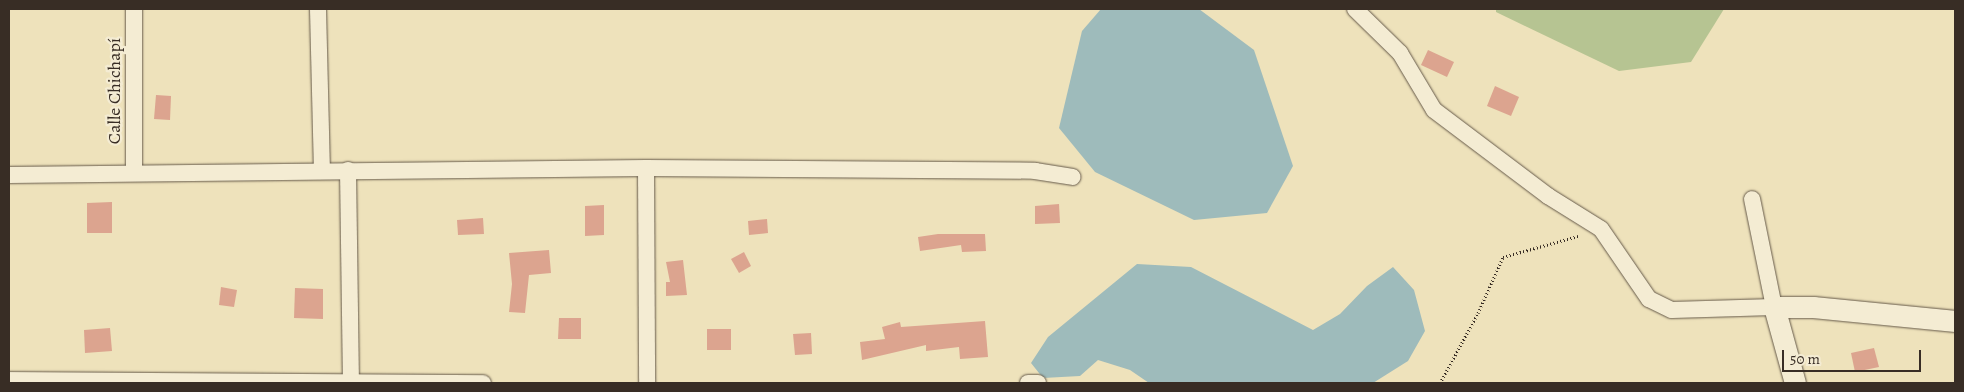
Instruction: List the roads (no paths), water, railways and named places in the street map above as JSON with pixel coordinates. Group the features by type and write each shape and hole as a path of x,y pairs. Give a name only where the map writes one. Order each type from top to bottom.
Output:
{"street":[{"name":"Calle Chichapí","path":"134,9 134,173"},
{"path":"318,9 322,170"},
{"path":"1355,9 1400,54 1434,110 1548,196 1601,229 1649,299 1672,310 1813,307 1955,321"},
{"path":"9,175 322,170 646,168 1036,171 1072,178"},
{"path":"646,168 647,383"},
{"path":"348,170 352,383"},
{"path":"1752,199 1774,308 1795,383"},
{"path":"9,380 483,383"},
{"path":"1028,383 1038,383"}],"water":[{"path":"1101,9 1199,9 1254,50 1293,166 1267,213 1194,220 1095,172 1059,128 1082,31"},
{"path":"1137,264 1191,267 1313,330 1340,314 1367,286 1393,267 1414,290 1425,331 1408,361 1373,383 1149,383 1130,370 1098,360 1080,376 1043,378 1031,363 1048,337"}]}
